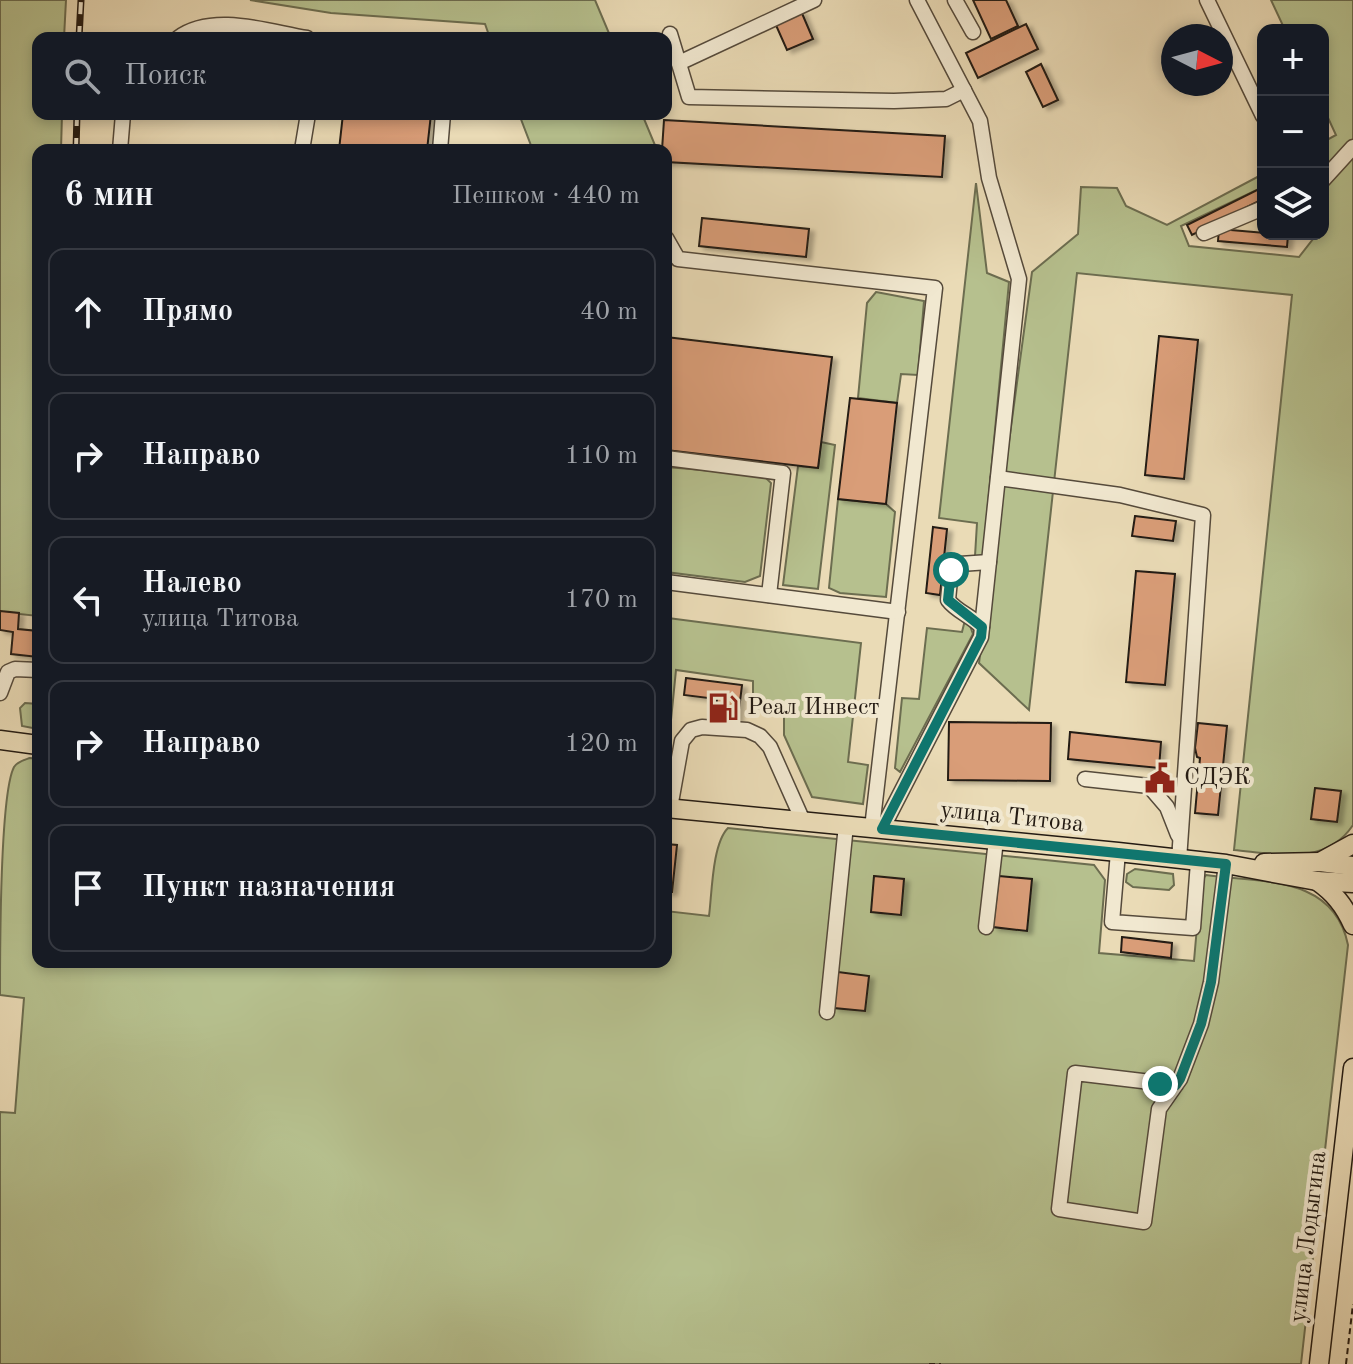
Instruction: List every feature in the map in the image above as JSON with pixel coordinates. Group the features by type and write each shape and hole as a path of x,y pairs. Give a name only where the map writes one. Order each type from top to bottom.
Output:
{"main road":[{"path":"0,740 32,744"},
{"name":"улица Титова","path":"672,808 1118,852 1179,854 1198,862 1318,871"},
{"path":"1318,871 1353,844"},
{"path":"1318,871 1353,866"},
{"path":"1318,871 1353,883"},
{"path":"1318,871 1346,908 1353,925"},
{"name":"улица Лодыгина","path":"1319,1364 1353,1068"}],"lane":[{"path":"679,63 814,0"},
{"path":"877,828 981,637 1019,279 989,178 980,121 917,0"},
{"path":"955,0 973,32"},
{"path":"1207,0 1257,104"},
{"path":"189,32 199,27 218,26 272,32"},
{"path":"672,40 689,97 894,101 946,99 964,90"},
{"path":"120,144 122,120"},
{"path":"303,144 307,120"},
{"path":"440,144 442,120"},
{"path":"1329,173 1353,147"},
{"path":"1204,233 1257,211"},
{"path":"672,248 678,259 935,288 877,828"},
{"path":"672,459 783,473 769,595"},
{"path":"998,478 1120,495 1203,515 1179,854"},
{"path":"982,627 948,600 951,570 960,564 989,562"},
{"path":"672,583 898,612"},
{"path":"0,693 8,672 32,670"},
{"path":"672,789 682,741 691,730 702,727 747,730 760,736 770,747 803,821"},
{"path":"1085,779 1149,786 1167,807 1177,829 1179,854"},
{"path":"827,1012 846,825"},
{"path":"986,927 996,840"},
{"path":"1118,852 1112,922 1193,928 1198,862"},
{"path":"1176,1085 1075,1073 1059,1209 1144,1222 1159,1109 1176,1085 1201,1024 1211,982 1226,864"}],"path":[{"path":"1346,1364 1353,1304"},
{"path":"929,1364 941,1364"}],"green space":[{"path":"0,0 66,0 64,32 32,32 32,120 62,120 61,144 32,144 32,615 0,612"},
{"path":"250,0 595,0 608,32 488,32 485,24 331,13"},
{"path":"1271,0 1353,0 1353,825 1329,847 1315,852 1283,855 1234,850 1292,295 1077,273 1029,710 979,663 1032,272 1078,234 1081,187 1117,188 1126,206 1167,225 1257,177 1257,190 1181,226 1189,246 1299,257 1312,240 1329,240 1329,139 1336,135 1329,120 1329,24 1282,24"},
{"path":"521,120 644,120 654,144 530,144"},
{"path":"976,183 987,273 1009,282 983,557 975,556 977,523 939,518"},
{"path":"876,292 924,301 918,375 901,374 897,403 858,398 867,303"},
{"path":"821,442 835,445 818,589 783,585 798,466 818,468"},
{"path":"672,467 763,475 771,483 760,576 745,582 672,573"},
{"path":"838,499 886,504 895,512 886,597 840,593 829,588"},
{"path":"672,619 861,643 848,762 868,765 863,804 812,797 784,735 784,713 753,708 753,681 676,670 672,710"},
{"path":"965,620 973,634 900,772 895,768 902,698 919,699 927,628 962,632"},
{"path":"25,703 32,704 32,728 22,726 20,708"},
{"path":"672,750 677,751 676,766 672,766"},
{"path":"32,758 32,968 672,968 672,912 709,916 716,857 728,828 1094,865 1105,880 1099,953 1194,961 1201,881 1206,875 1272,882 1312,894 1328,906 1340,922 1348,945 1301,1364 0,1364 0,1112 15,1113 24,998 0,995 3,840 9,783 19,762"},
{"path":"1135,869 1173,874 1174,885 1169,890 1133,887 1126,882 1127,874"}],"building":[{"path":"973,0 1006,0 1018,26 991,39"},
{"path":"801,11 813,39 787,50 775,23"},
{"path":"1026,24 1038,49 978,78 966,53"},
{"path":"1041,64 1058,100 1043,107 1026,72"},
{"path":"342,120 430,120 428,144 340,144"},
{"path":"664,120 945,136 942,177 672,162 672,144 662,144"},
{"path":"1257,190 1257,202 1192,235 1187,225"},
{"path":"702,218 809,229 806,257 699,246"},
{"path":"1219,229 1257,232 1257,240 1288,240 1287,247 1218,241"},
{"path":"1159,336 1198,340 1184,479 1145,475"},
{"path":"672,338 832,357 818,468 672,451"},
{"path":"850,398 897,403 886,504 838,499"},
{"path":"1135,516 1176,521 1173,541 1132,536"},
{"path":"933,527 947,529 940,595 926,593"},
{"path":"1136,571 1175,574 1165,685 1126,682"},
{"path":"0,611 19,613 18,629 32,630 32,656 11,654 13,632 0,630"},
{"path":"686,678 742,685 737,726 714,723 717,699 684,695"},
{"path":"949,722 1051,723 1050,781 948,780"},
{"path":"1198,723 1227,726 1218,815 1195,813 1200,758 1195,748"},
{"path":"1070,732 1161,742 1159,768 1068,759"},
{"path":"1315,788 1341,791 1337,822 1311,819"},
{"path":"672,845 677,845 672,892"},
{"path":"874,876 904,879 901,915 871,912"},
{"path":"999,876 1032,879 1027,931 993,927"},
{"path":"1122,937 1172,943 1171,958 1121,952"},
{"path":"838,972 869,976 865,1011 834,1008"}],"railway":[{"path":"79,32 81,0"},
{"path":"76,144 77,120"}],"place":[{"name":"Реал Инвест","path":"723,708"},
{"name":"СДЭК","path":"1160,778"}],"route":[{"path":"951,570 948,600 982,627 981,637 882,829 1226,864 1211,982 1201,1024 1176,1085 1160,1084"}]}
